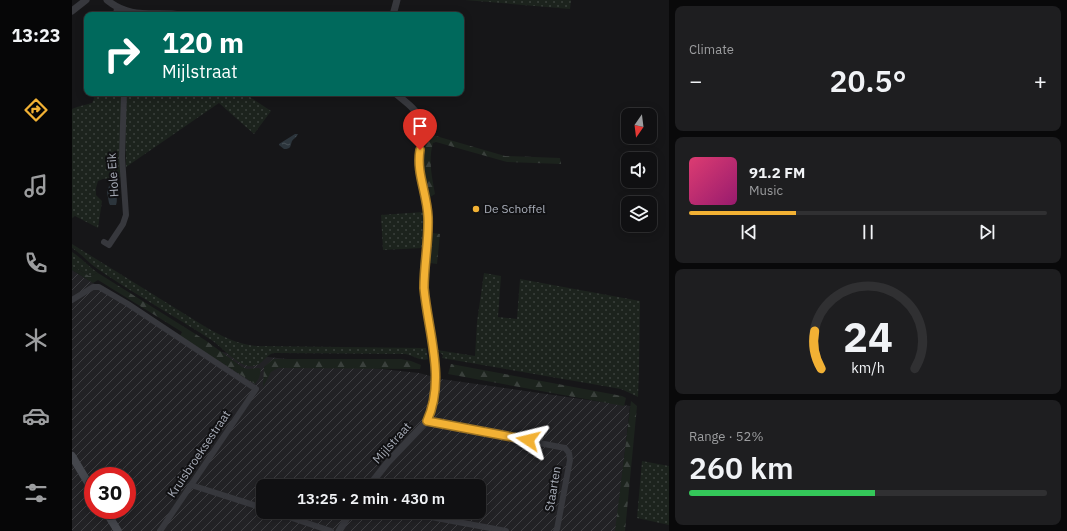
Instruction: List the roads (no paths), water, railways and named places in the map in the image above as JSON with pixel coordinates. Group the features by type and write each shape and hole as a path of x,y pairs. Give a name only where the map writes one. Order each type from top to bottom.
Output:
{"main road":[{"path":"72,456 84,476"},
{"path":"111,519 118,531"}],"street":[{"path":"72,11 86,0"},
{"path":"107,0 117,12"},
{"path":"394,12 397,0"},
{"name":"Hole Eik","path":"104,242 109,245 123,224 126,216 122,157 124,96"},
{"name":"Mijlstraat","path":"375,479 388,462 427,421 431,413 435,396 436,380 424,288 428,218 418,160 422,127 421,120 415,110 398,96"},
{"name":"Kruisbroeksestraat","path":"72,300 93,287 99,287 134,308 256,389 190,484 160,531"},
{"name":"Staarten","path":"427,421 565,448 569,453 570,460 556,531"},
{"path":"190,484 256,506"},
{"path":"295,519 331,531"},
{"path":"339,531 347,519"},
{"path":"442,519 506,531"}],"water":[{"path":"295,134 298,134 292,141 289,148 284,149 279,145 279,144"},
{"path":"111,185 115,187 117,199 116,205 110,205 109,203 107,192 109,186"}],"place":[{"name":"De Schoffel","path":"476,209"}]}
